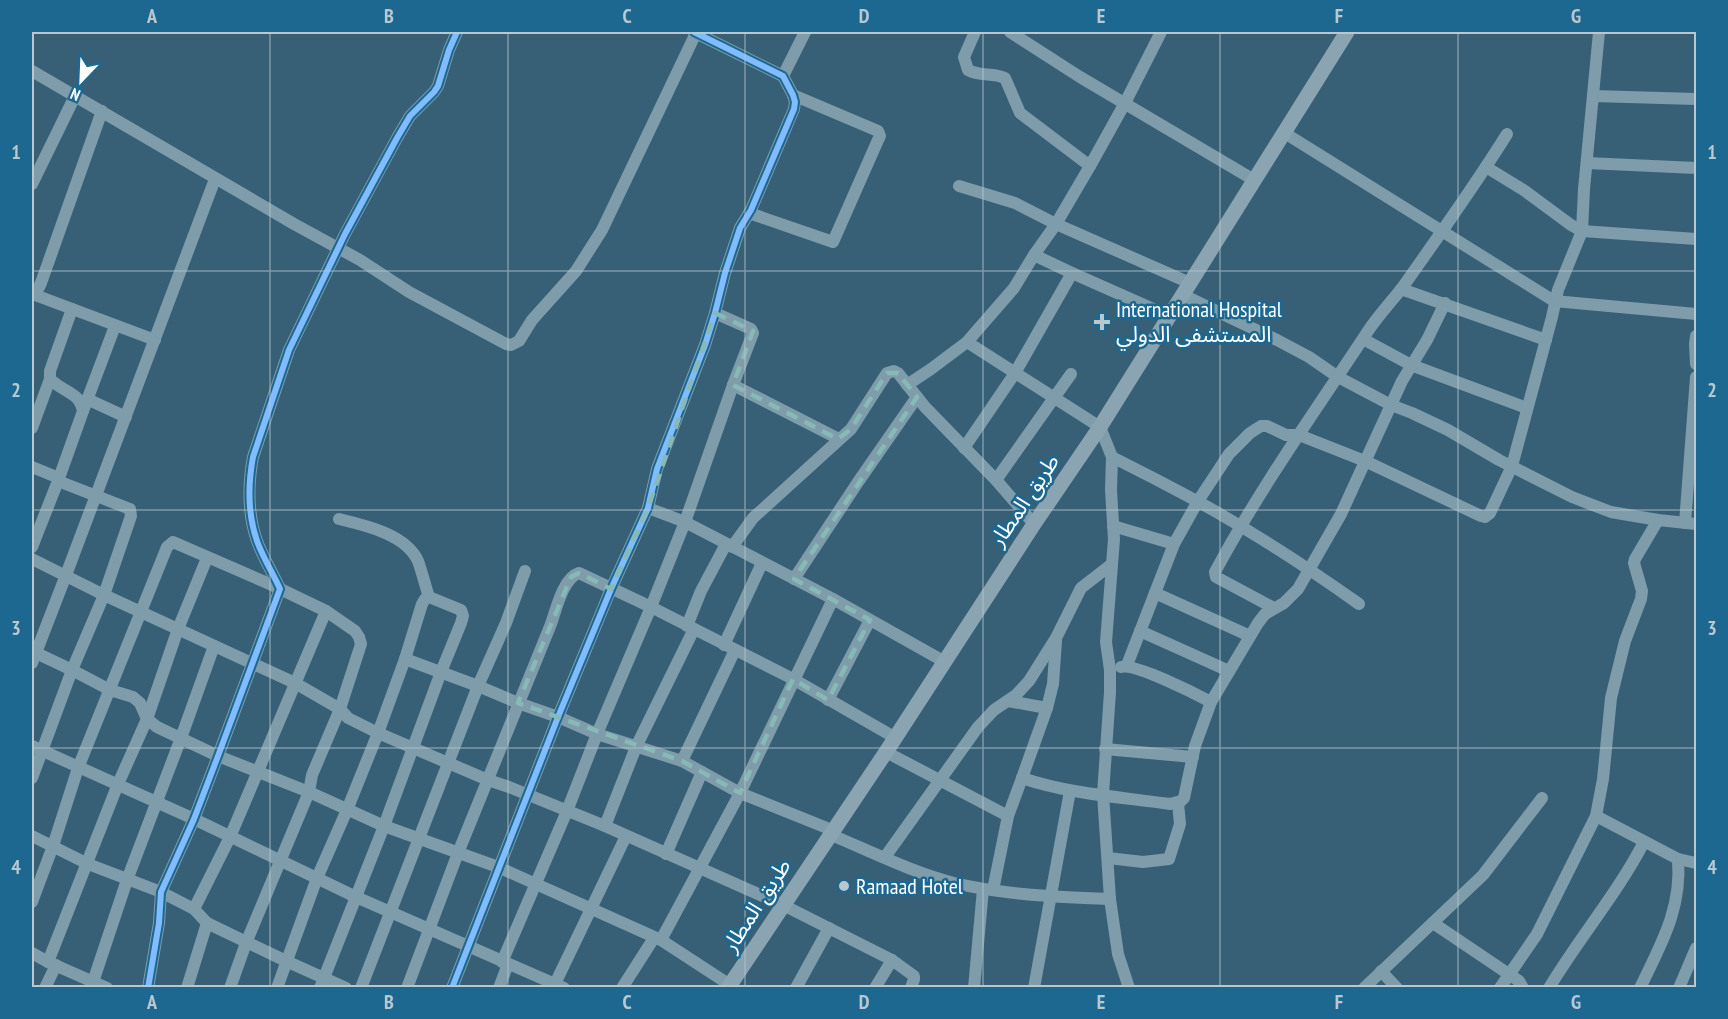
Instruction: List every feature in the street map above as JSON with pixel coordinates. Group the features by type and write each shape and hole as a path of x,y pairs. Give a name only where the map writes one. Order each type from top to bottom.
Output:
{"main road":[{"name":"طريق المطار","path":"729,986 1100,427 1347,32"}],"street":[{"path":"148,987 159,923 161,892 194,819 280,589 258,542 251,519 250,472 253,457 289,351 338,249 410,116 438,86 457,32"},
{"path":"32,71 215,179 360,260 408,292 506,344 515,344 519,341 532,320 576,271 602,230 695,32 783,76 793,95 794,109 732,252 715,313 661,459 648,508 611,589 558,717 452,987"},
{"path":"783,76 805,32"},
{"path":"975,32 964,57 968,70 980,75 994,74 1005,78 1020,113 1090,166"},
{"path":"1010,32 1080,77 1254,180"},
{"path":"907,385 967,342 1014,288 1056,224 1090,166 1161,32"},
{"path":"1127,665 1174,544 1198,501 1229,454 1250,433 1261,426 1267,426 1286,435 1299,435 1365,461 1485,517 1490,513 1512,466 1546,340 1554,301 1582,231 1599,32"},
{"path":"749,213 833,242 879,140 878,131 793,95"},
{"path":"32,184 75,96"},
{"path":"1593,96 1696,99"},
{"path":"102,111 41,283 33,298 72,309 155,340"},
{"path":"1283,132 1554,301 1696,314"},
{"path":"1274,608 1215,575 1240,526 1299,435 1368,331 1401,289 1507,134"},
{"path":"1587,163 1696,168"},
{"path":"1486,167 1582,231 1696,240"},
{"path":"215,179 66,575 33,656 72,669 110,690 133,697 140,703 147,719 157,727 218,756 309,792 419,840 498,867 658,939 729,986"},
{"path":"959,186 1015,203 1187,289 1309,357 1338,377 1391,405 1428,419 1572,497 1611,512 1691,523 1696,377"},
{"path":"1034,255 1169,316"},
{"path":"964,448 1015,373 1072,273"},
{"path":"1401,289 1546,340"},
{"path":"1022,778 1070,791 1170,804 1178,803 1184,798 1193,757 1211,702 1265,614 1291,597 1310,569 1341,514 1411,364 1427,340 1445,303"},
{"path":"32,428 72,309"},
{"path":"499,987 505,963 534,885 567,811 685,522 753,331 715,313"},
{"path":"32,547 116,326"},
{"path":"1696,336 1696,364"},
{"path":"1364,339 1411,364 1527,408"},
{"path":"967,342 1100,427 1112,457 1112,564 1106,642 1110,670 1102,794 1110,899 1118,954 1129,987"},
{"path":"605,826 636,747 691,627 701,591 729,545 753,518 851,429 887,373 894,371 898,373 916,397 996,480 1034,524"},
{"path":"996,480 1071,375"},
{"path":"50,379 59,387 77,396 85,405 126,417"},
{"path":"733,385 839,439"},
{"path":"794,579 916,397"},
{"path":"1112,457 1198,501 1310,569 1359,604"},
{"path":"32,466 131,511 104,595 36,748 32,778"},
{"path":"648,508 685,522 833,599 945,662"},
{"path":"339,519 371,527 411,550 417,559 429,597"},
{"path":"1500,987 1537,933 1596,816 1603,779 1611,698 1625,641 1641,599 1642,591 1634,563 1658,520"},
{"path":"1113,526 1174,544"},
{"path":"32,902 78,768 167,547 170,542 173,542 189,548 326,611 355,631 361,644 340,709 316,764 309,792 230,987"},
{"path":"45,987 118,784 147,719 178,629 207,558"},
{"path":"32,559 294,683 340,709 348,718 412,749 605,826 783,905 892,960 914,976 910,987"},
{"path":"682,761 762,563"},
{"path":"885,857 978,727 994,710 1008,701 1029,681 1056,638 1081,588 1112,564"},
{"path":"361,987 525,571"},
{"path":"407,987 563,589 571,577 579,573 651,607 794,679 894,737"},
{"path":"1155,593 1250,636"},
{"path":"277,987 317,878 378,733 423,604 429,597"},
{"path":"322,982 461,623 463,612 454,606 429,597"},
{"path":"622,987 658,939 700,869 740,793 833,599"},
{"path":"194,909 230,837 326,611"},
{"path":"828,700 870,620"},
{"path":"1140,631 1229,671"},
{"path":"974,987 988,889 1008,816 1047,708 1053,684 1056,638"},
{"path":"93,985 127,879 214,646"},
{"path":"405,659 597,734 682,761 740,793 930,875 988,889 1051,896 1110,899"},
{"path":"1110,670 1127,665 1211,702"},
{"path":"1008,701 1047,708"},
{"path":"36,748 194,819 356,897 557,986 590,909 626,836"},
{"path":"1105,749 1193,757"},
{"path":"886,752 1008,816"},
{"path":"666,854 702,772"},
{"path":"1034,987 1070,791"},
{"path":"1364,987 1483,875 1542,798"},
{"path":"1107,858 1143,862 1169,859 1180,824 1178,803"},
{"path":"1596,816 1678,859 1696,863"},
{"path":"32,836 88,864 161,892 194,909 207,923 322,982 346,987"},
{"path":"1548,987 1624,877 1644,842"},
{"path":"1641,987 1666,935 1677,901 1680,879 1678,859"},
{"path":"187,987 207,923"},
{"path":"1432,923 1519,981 1523,987"},
{"path":"795,987 829,928"},
{"path":"1687,980 1696,948"},
{"path":"32,953 93,985 106,987"},
{"path":"875,987 892,960"},
{"path":"1382,971 1397,987"}],"highlighted area":[{"path":"715,313 753,331 733,385 838,439 851,429 887,373 898,373 917,397 794,579 870,620 828,700 793,679 740,793 682,761 518,703 571,577 579,573 611,589 648,508"}],"cycle path":[{"path":"148,988 159,923 161,892 194,819 280,589 259,547 254,531 250,510 250,478 253,457 289,350 345,234 397,138 410,116 438,86 457,32"},
{"path":"452,988 558,717 611,589 648,508 657,469 705,345 740,228 751,210 794,109 793,95 783,76 694,32"}],"place":[{"name":"International Hospital المستشفى الدولي","path":"1102,322"},
{"name":"Ramaad Hotel","path":"844,886"}]}
